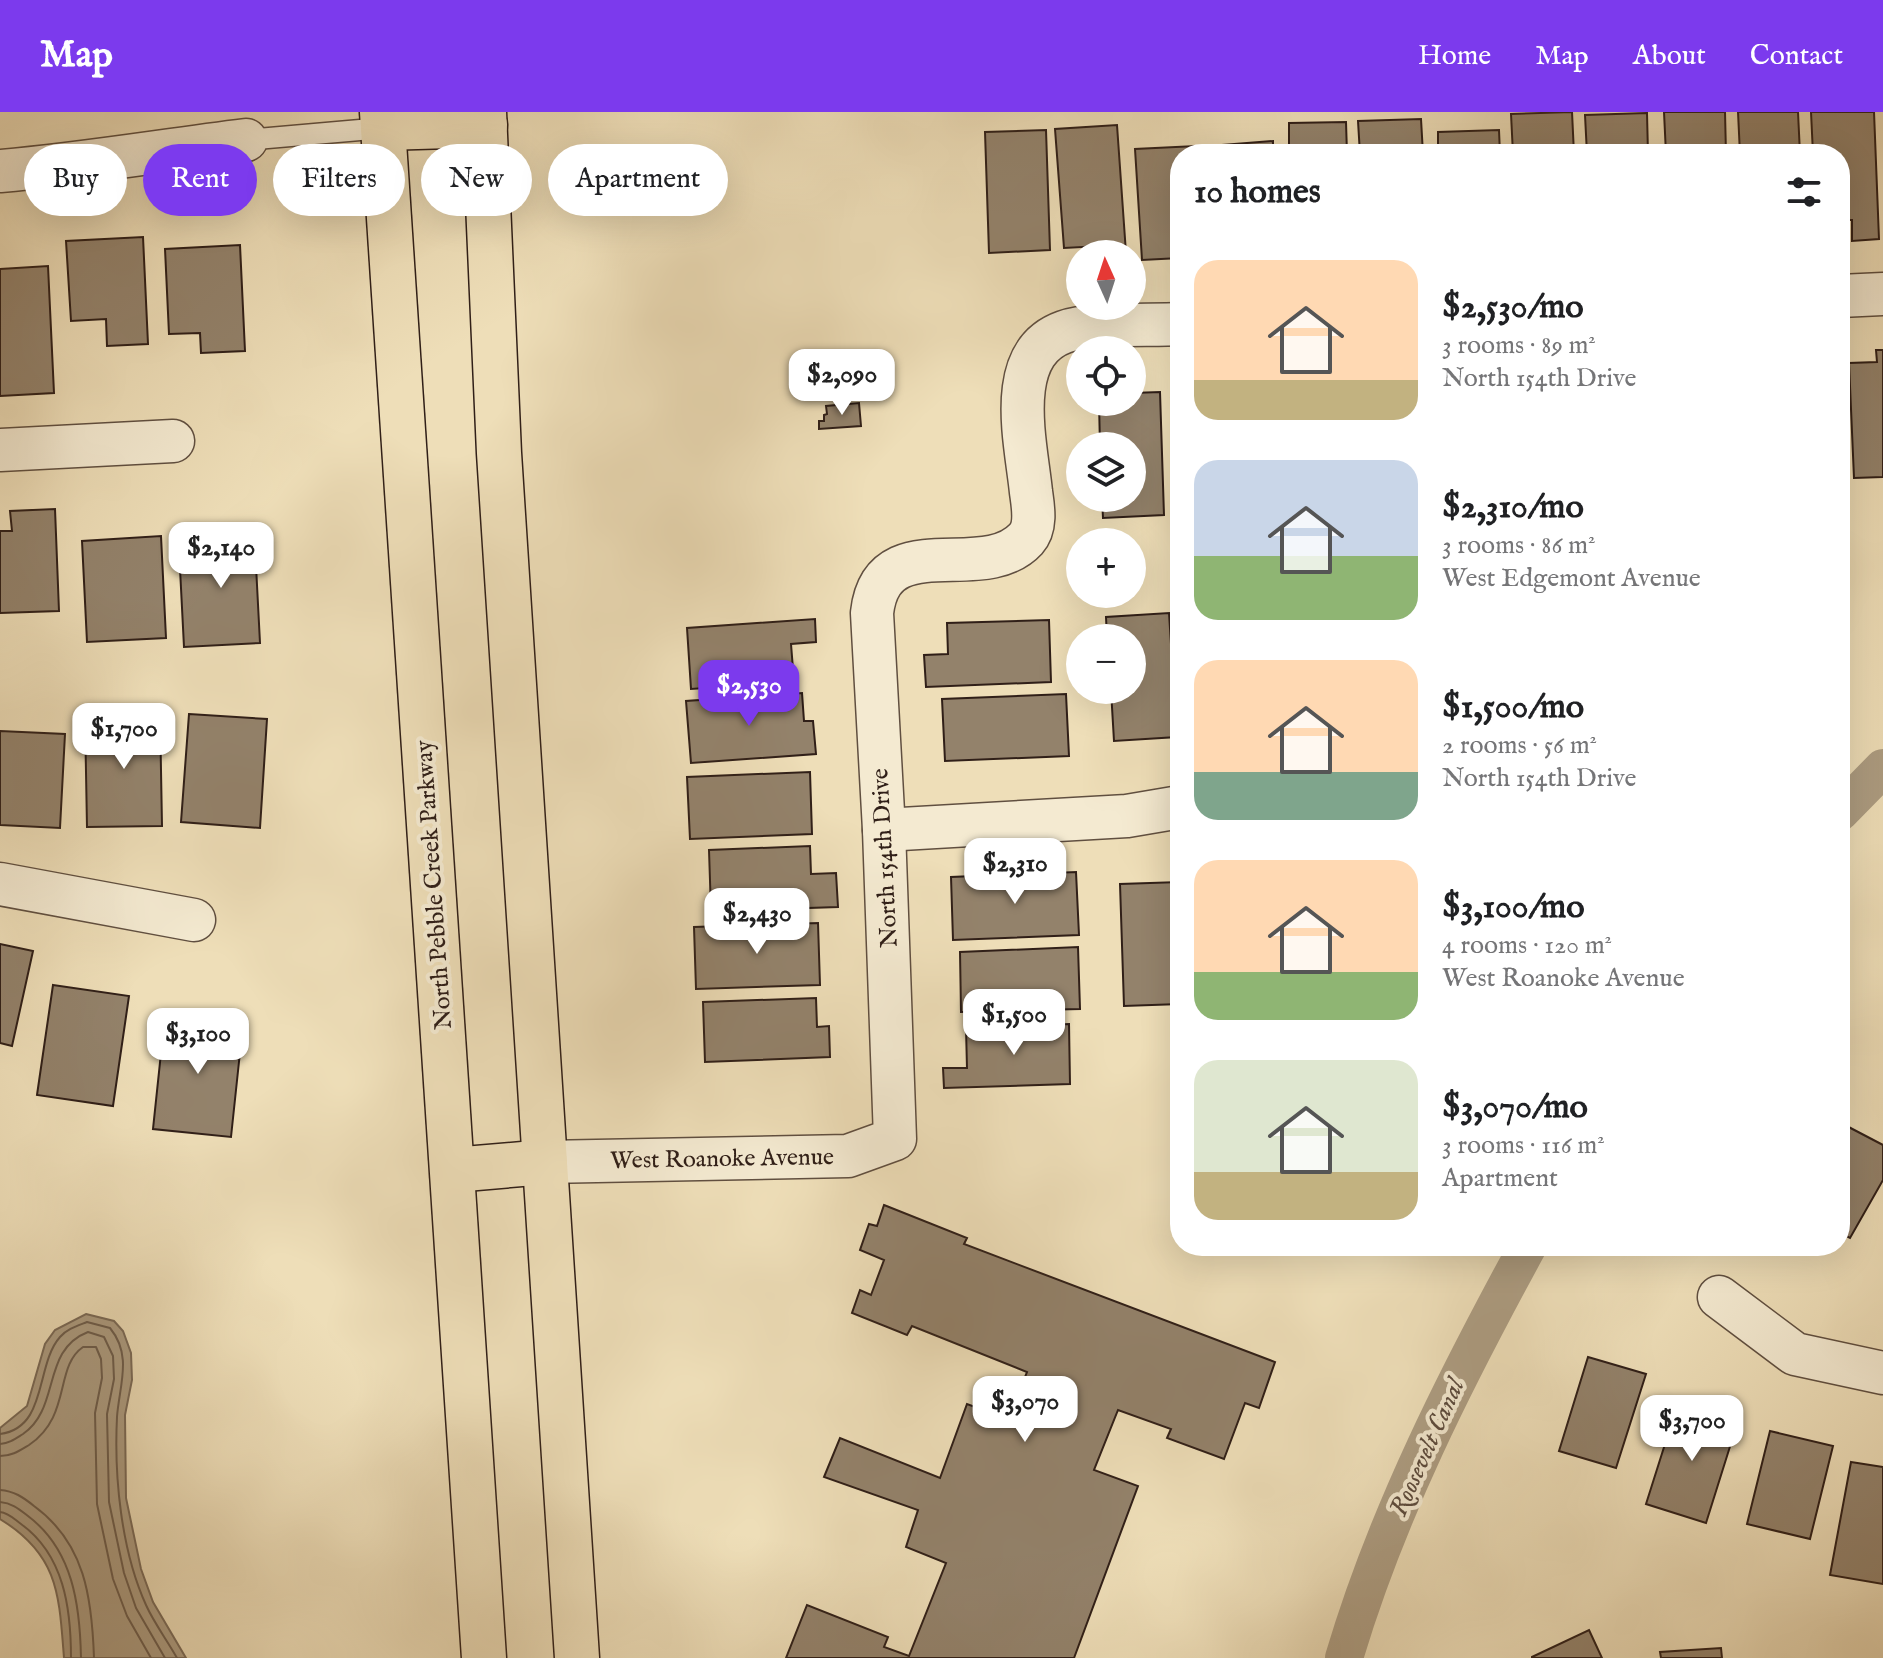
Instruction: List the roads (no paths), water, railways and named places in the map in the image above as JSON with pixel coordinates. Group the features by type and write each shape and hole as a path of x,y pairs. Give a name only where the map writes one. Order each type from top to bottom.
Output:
{"main road":[{"path":"383,120 484,119 499,453 577,1658"},
{"name":"North Pebble Creek Parkway","path":"383,120 484,1658"},
{"path":"453,1170 545,1162"}],"street":[{"path":"0,171 68,165 246,140"},
{"path":"1850,296 1883,294"},
{"name":"North 154th Drive","path":"895,1139 884,830 872,613 874,596 883,580 902,566 991,558 1014,550 1030,535 1034,513 1022,387 1030,360 1047,340 1066,331 1170,325"},
{"path":"0,450 173,441"},
{"path":"884,830 1127,816 1170,809"},
{"path":"0,884 194,920"},
{"name":"West Roanoke Avenue","path":"545,1162 848,1156 895,1139"},
{"path":"1719,1297 1795,1354 1883,1373"}],"lane":[{"path":"246,140 383,120"}],"water":[{"path":"86,1314 114,1321 123,1331 131,1353 132,1380 125,1415 126,1498 141,1569 153,1602 186,1658 64,1658 57,1596 45,1562 34,1547 0,1519 0,1428 27,1406 45,1344 55,1330"}],"waterway":[{"name":"Roosevelt Canal","path":"1850,802 1883,768"},
{"name":"Roosevelt Canal","path":"1344,1658 1381,1551 1425,1447 1523,1256"}]}
